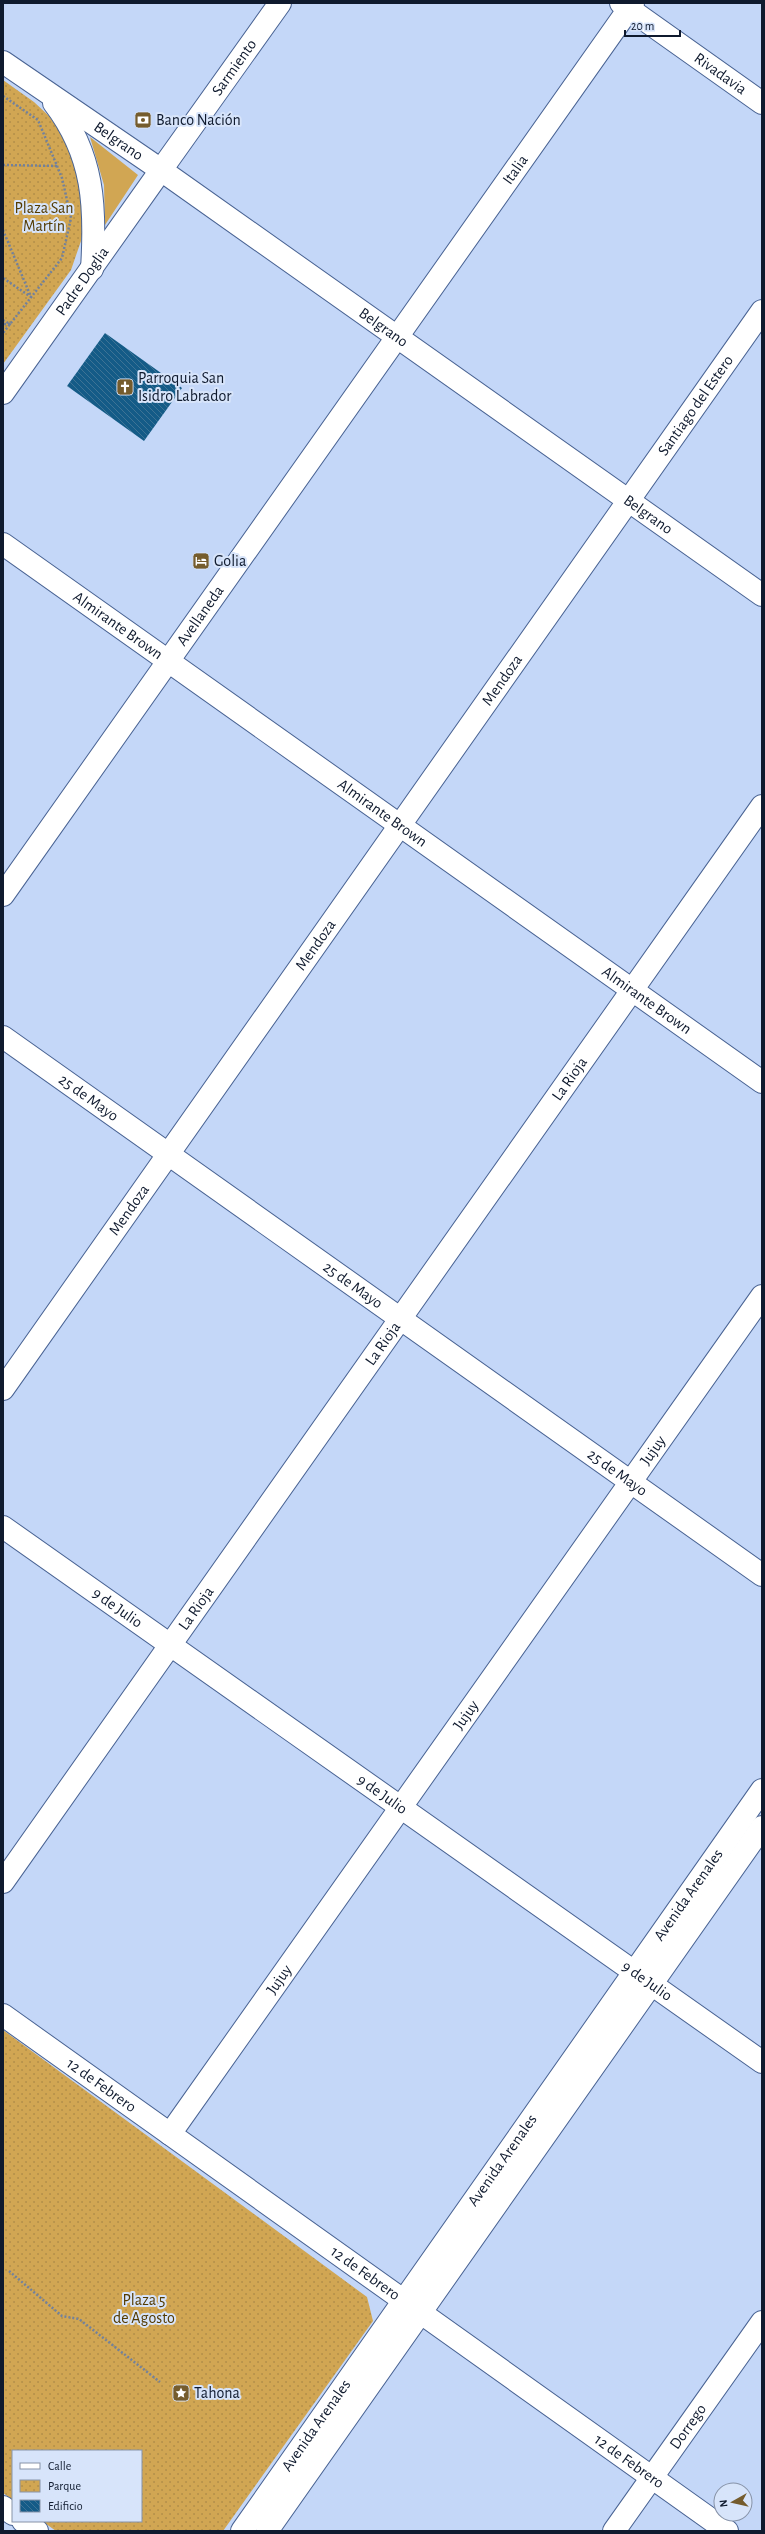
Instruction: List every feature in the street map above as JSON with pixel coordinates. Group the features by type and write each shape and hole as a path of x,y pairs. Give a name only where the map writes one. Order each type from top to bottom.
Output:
{"street":[{"name":"Sarmiento","path":"161,170 280,3"},
{"name":"Rivadavia","path":"628,5 762,103"},
{"name":"Italia","path":"398,338 628,5"},
{"name":"Belgrano","path":"3,62 161,170 762,595"},
{"path":"45,90 69,123 84,159 92,192 94,228 92,269"},
{"name":"Padre Doglia","path":"3,393 161,170"},
{"name":"Santiago del Estero","path":"629,500 762,311"},
{"name":"Avellaneda","path":"3,895 398,338"},
{"name":"Mendoza","path":"3,1389 629,500"},
{"name":"Almirante Brown","path":"3,544 762,1082"},
{"name":"La Rioja","path":"3,1882 762,806"},
{"name":"25 de Mayo","path":"3,1037 762,1575"},
{"name":"Jujuy","path":"170,2134 762,1296"},
{"name":"9 de Julio","path":"3,1527 762,2062"},
{"name":"Avenida Arenales","path":"267,2531 411,2306 634,1971 762,1790"},
{"name":"Avenida Arenales","path":"242,2531 651,1984 762,1827"},
{"name":"12 de Febrero","path":"3,2015 727,2531"},
{"name":"Dorrego","path":"614,2531 762,2322"},
{"path":"3,2507 12,2513"},
{"path":"24,2522 37,2531"}],"path":[{"path":"3,96 38,120 58,166 70,218 62,258 3,333"},
{"path":"3,165 58,166"},
{"path":"3,230 31,297"},
{"path":"3,278 31,297"},
{"path":"3,320 10,324"},
{"path":"3,324 10,324"},
{"path":"9,2271 62,2316 79,2319 160,2382"}],"green space":[{"name":"Plaza San Martín","path":"3,80 34,102 49,116 63,136 75,161 86,215 81,241 71,270 3,364"},
{"path":"90,137 138,175 105,225 104,185"},
{"name":"Plaza 5 de Agosto","path":"3,2030 367,2297 373,2321 223,2531 56,2531 43,2522 142,2522 142,2450 12,2450 12,2499 3,2493"}],"building":[{"name":"Parroquia San Isidro Labrador","path":"105,333 182,388 144,441 67,386"}],"place":[{"name":"Banco Nación","path":"143,120"},
{"name":"Parroquia San Isidro Labrador","path":"125,387"},
{"name":"Golia","path":"201,561"},
{"name":"Tahona","path":"181,2393"}]}
